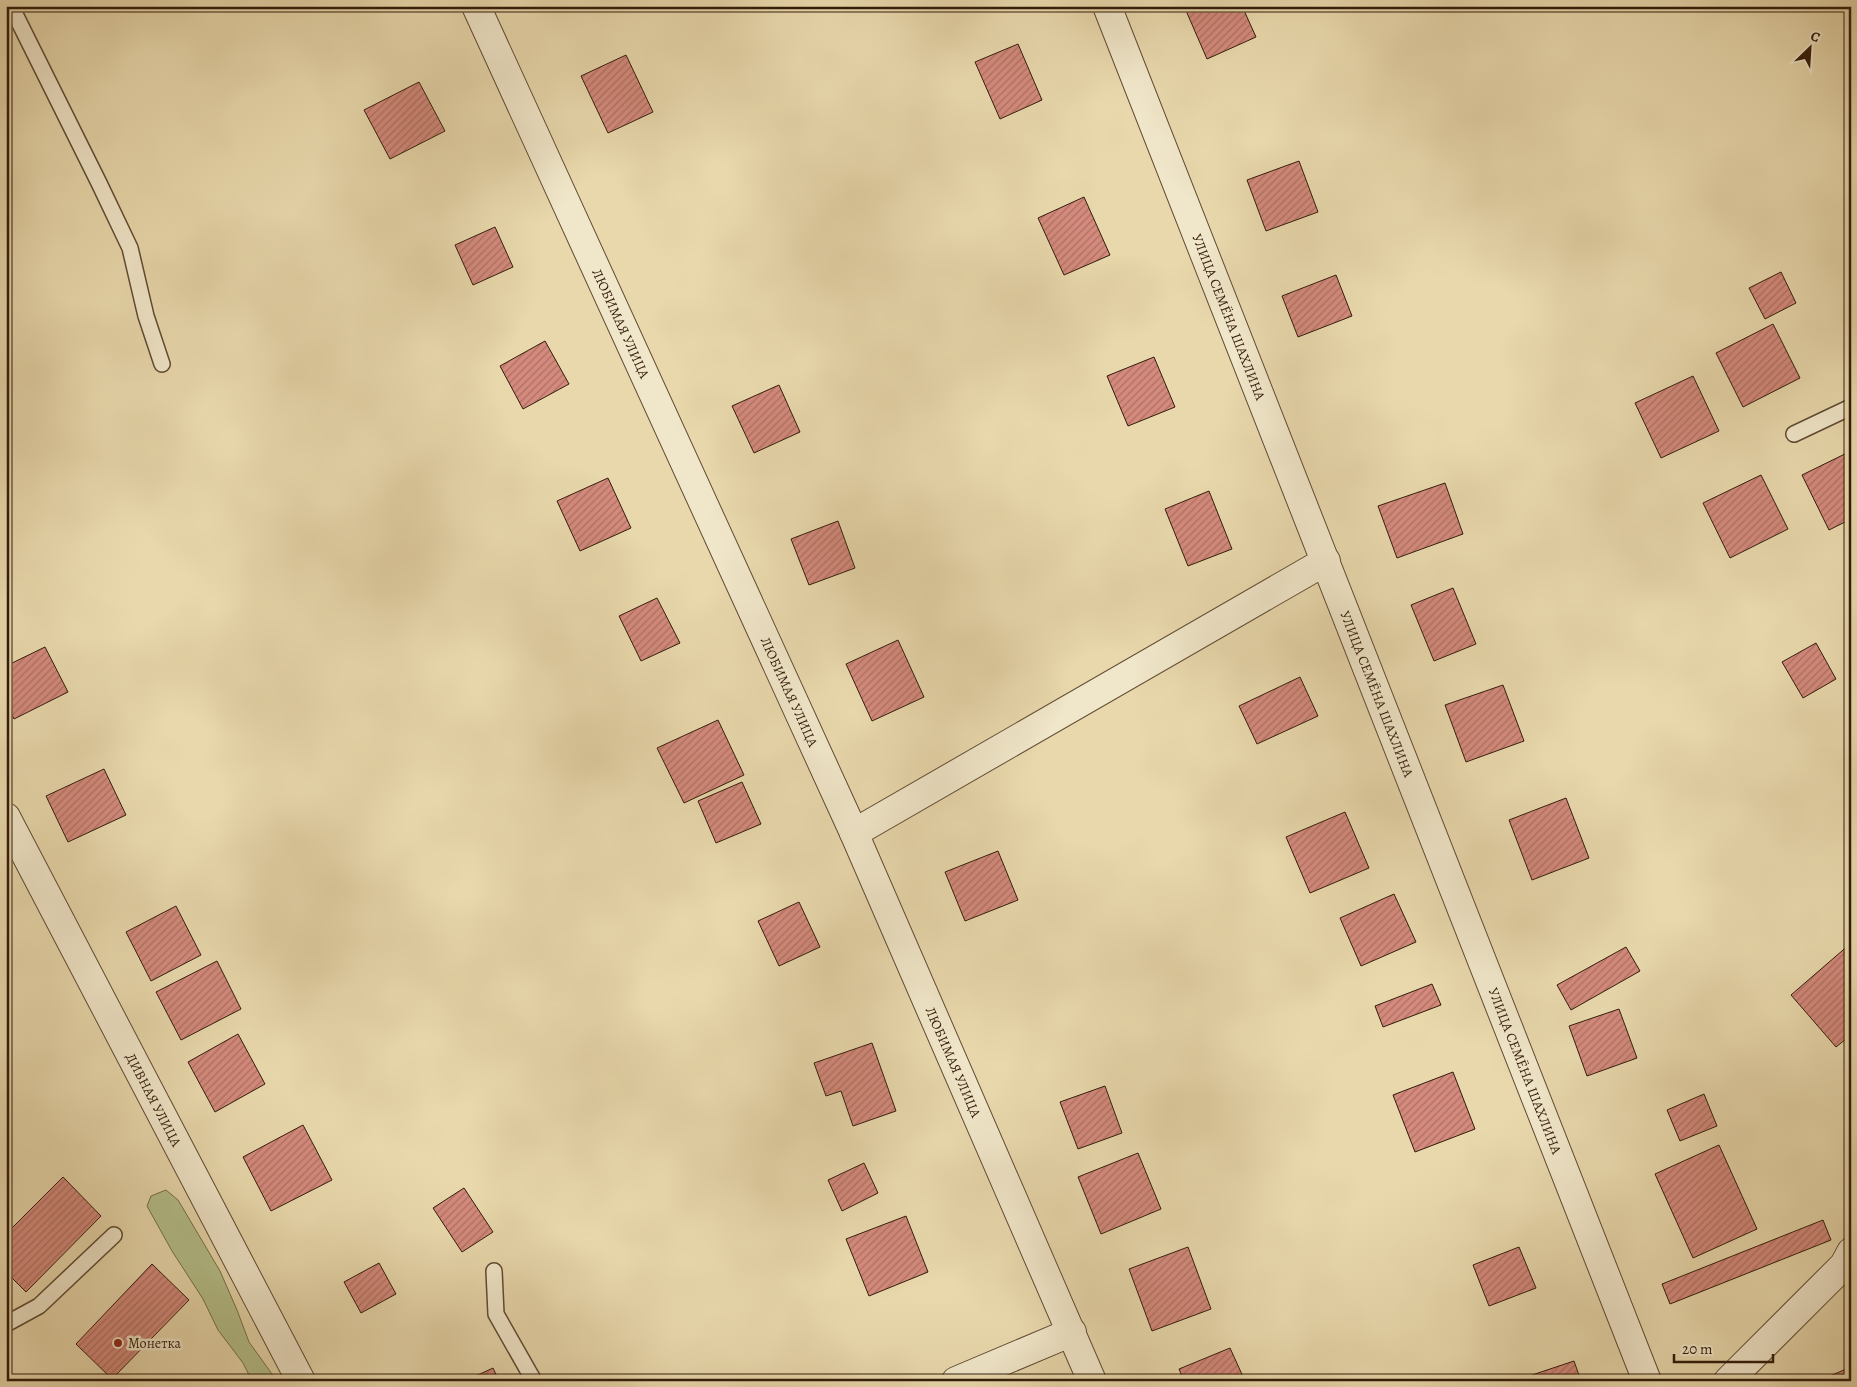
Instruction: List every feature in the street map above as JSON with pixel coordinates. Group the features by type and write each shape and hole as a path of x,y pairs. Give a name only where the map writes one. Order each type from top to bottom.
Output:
{"street":[{"name":"ЛЮБИМАЯ УЛИЦА","path":"476,6 854,833 1092,1381"},
{"name":"УЛИЦА СЕМЁНА ШАХЛИНА","path":"1107,6 1647,1381"},
{"path":"854,833 1326,561"},
{"name":"ДИВНАЯ УЛИЦА","path":"6,817 301,1381"},
{"path":"1728,1381 1844,1265 1851,1252"},
{"path":"956,1381 1072,1332"}],"lane":[{"path":"11,6 130,248 146,316 162,364"},
{"path":"1794,434 1851,407"},
{"path":"6,1324 39,1306 114,1234"},
{"path":"494,1271 496,1314 534,1381"}],"green space":[{"path":"166,1190 178,1200 220,1271 249,1342 277,1381 252,1381 243,1363 218,1330 203,1299 172,1251 147,1206 151,1196"}],"building":[{"path":"1184,6 1242,6 1256,37 1207,59"},
{"path":"1018,44 1042,100 1000,119 975,62"},
{"path":"626,55 653,112 608,133 581,76"},
{"path":"419,82 445,131 390,159 364,110"},
{"path":"1299,161 1318,212 1266,231 1247,180"},
{"path":"1084,197 1110,255 1064,275 1038,218"},
{"path":"495,227 513,267 473,285 455,245"},
{"path":"1781,272 1796,303 1765,319 1749,288"},
{"path":"1336,275 1352,316 1298,337 1282,296"},
{"path":"1773,324 1800,378 1743,407 1716,353"},
{"path":"545,341 569,384 523,409 500,366"},
{"path":"1154,357 1175,407 1128,426 1107,376"},
{"path":"1693,376 1719,431 1661,458 1635,403"},
{"path":"779,385 800,432 754,453 732,406"},
{"path":"1851,451 1851,519 1829,530 1802,475"},
{"path":"1761,475 1788,529 1730,558 1703,503"},
{"path":"608,478 631,528 580,551 557,501"},
{"path":"1445,483 1463,534 1397,558 1378,506"},
{"path":"1209,491 1232,549 1188,566 1165,509"},
{"path":"838,521 855,568 809,585 791,539"},
{"path":"1453,588 1476,644 1434,661 1411,605"},
{"path":"657,598 680,643 641,661 619,616"},
{"path":"898,640 924,697 872,721 846,664"},
{"path":"1816,643 1836,679 1803,698 1782,662"},
{"path":"45,647 68,692 14,719 6,703 6,666"},
{"path":"1300,677 1318,716 1257,744 1239,706"},
{"path":"1503,685 1524,741 1466,762 1445,705"},
{"path":"718,720 744,775 684,803 657,748"},
{"path":"104,769 126,815 68,842 46,796"},
{"path":"742,782 761,824 716,843 698,801"},
{"path":"1566,798 1589,858 1532,880 1509,820"},
{"path":"1345,812 1369,868 1310,893 1286,837"},
{"path":"998,851 1018,900 965,921 945,872"},
{"path":"1394,894 1416,942 1361,966 1340,918"},
{"path":"799,902 820,947 779,966 758,921"},
{"path":"176,906 201,955 151,981 126,932"},
{"path":"1850,944 1851,1035 1836,1047 1791,995"},
{"path":"1626,947 1640,971 1571,1010 1557,985"},
{"path":"217,961 241,1009 181,1040 156,992"},
{"path":"1432,984 1441,1005 1383,1027 1375,1006"},
{"path":"1619,1009 1637,1058 1587,1076 1569,1026"},
{"path":"238,1034 265,1084 215,1112 188,1062"},
{"path":"872,1043 896,1111 853,1126 841,1091 826,1096 814,1063"},
{"path":"1453,1072 1475,1129 1415,1152 1393,1095"},
{"path":"1105,1086 1122,1133 1078,1149 1060,1102"},
{"path":"1704,1094 1717,1126 1680,1141 1667,1110"},
{"path":"303,1125 332,1180 271,1211 243,1157"},
{"path":"1719,1145 1757,1229 1693,1258 1655,1174"},
{"path":"1138,1153 1161,1209 1101,1234 1078,1177"},
{"path":"864,1163 878,1193 842,1211 828,1180"},
{"path":"63,1177 101,1216 26,1292 6,1272 6,1234"},
{"path":"464,1188 493,1232 462,1252 433,1208"},
{"path":"906,1216 928,1272 869,1296 846,1239"},
{"path":"1823,1220 1831,1240 1670,1304 1662,1284"},
{"path":"1188,1247 1211,1309 1152,1331 1129,1269"},
{"path":"1519,1247 1536,1288 1489,1306 1473,1265"},
{"path":"379,1263 396,1294 361,1313 344,1282"},
{"path":"152,1264 189,1300 112,1379 76,1344"},
{"path":"1230,1348 1245,1381 1184,1381 1179,1369"},
{"path":"1574,1361 1581,1381 1514,1381"},
{"path":"1851,1367 1851,1381 1818,1381"},
{"path":"493,1368 499,1381 465,1381"}],"place":[{"name":"Монетка","path":"118,1343"}]}
